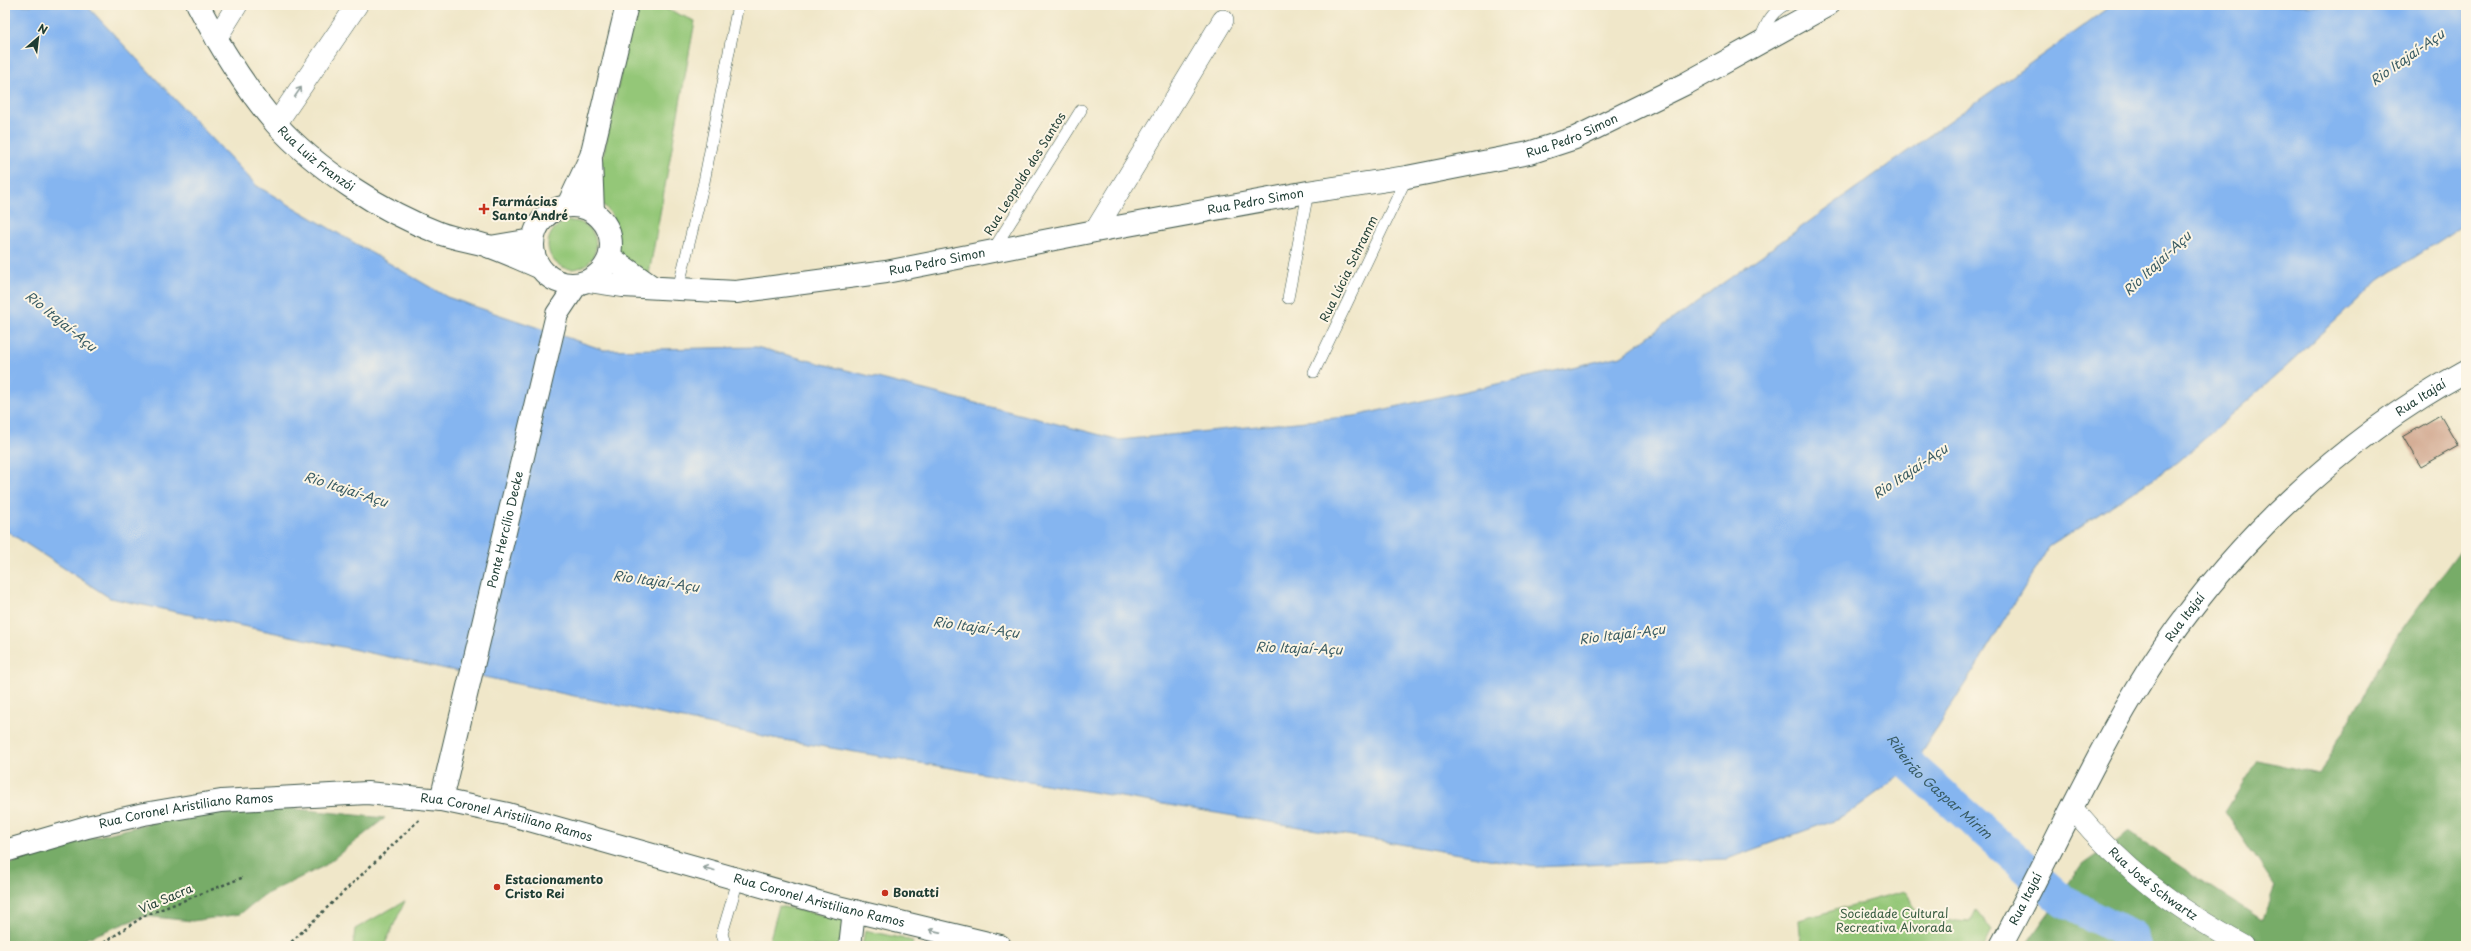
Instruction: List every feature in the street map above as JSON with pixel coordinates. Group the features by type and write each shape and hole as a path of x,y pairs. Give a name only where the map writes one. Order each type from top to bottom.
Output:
{"main road":[{"name":"Rua Luiz Franzói","path":"198,5 216,38 246,86 276,124 318,161 368,197 439,233 490,246 543,272"},
{"path":"568,205 591,156 627,5"},
{"name":"Rua Pedro Simon","path":"583,283 736,292 886,272 1095,231 1308,192 1407,177 1553,147 1575,138 1687,83 1828,5"},
{"path":"591,156 594,212"},
{"path":"568,205 581,206 594,212 601,218 611,237 610,257 602,271 583,283 556,318 543,272 533,254 532,240 536,227 544,216 555,209 568,205"},
{"name":"Rua Luiz Franzói","path":"490,246 532,240"},
{"name":"Rua Pedro Simon","path":"610,257 624,270 652,287"},
{"path":"543,272 561,282 583,283"},
{"name":"Ponte Hercílio Decke","path":"441,800 556,318"},
{"name":"Rua Itajaí","path":"2004,941 2119,719 2169,639 2240,552 2280,511 2349,450 2415,401 2466,371"},
{"name":"Rua Coronel Aristiliano Ramos","path":"5,852 87,827 144,814 221,800 367,793 441,800 508,814 738,877 854,911 1000,946"},
{"path":"850,946 854,911"}],"street":[{"path":"216,38 237,5"},
{"path":"276,124 357,5"},
{"path":"1095,231 1223,20"},
{"name":"Rua José Schwartz","path":"2069,816 2124,864 2198,920 2244,946"}],"lane":[{"path":"678,289 704,182 738,5"},
{"path":"1758,44 1767,21 1776,10 1785,5"},
{"name":"Rua Leopoldo dos Santos","path":"992,252 1081,110"},
{"name":"Rua Lúcia Schramm","path":"1314,372 1407,177"},
{"path":"1288,298 1308,192"},
{"path":"726,946 722,934 738,877"}],"path":[{"path":"287,946 441,800"},
{"name":"Via Sacra","path":"99,946 144,916 244,877"}],"green space":[{"path":"635,5 656,5 695,21 649,274 617,263 612,215 595,195"},
{"path":"567,221 577,221 586,225 592,231 595,236 595,254 586,265 577,269 567,269 558,265 552,259 548,250 548,240 552,231 558,225"},
{"path":"2466,542 2466,946 2025,946 2083,864 2128,832 2262,920 2275,886 2225,812 2258,760 2319,774 2398,634"},
{"path":"257,805 385,818 324,866 264,895 240,914 192,921 144,916 67,946 5,946 5,865 87,839 187,814"},
{"name":"Sociedade Cultural Recreativa Alvorada","path":"1904,891 1924,919 1971,922 1976,910 1992,930 1984,946 1801,946 1799,920"},
{"path":"405,901 384,946 353,946 355,929"},
{"path":"779,906 846,920 841,946 768,946"},
{"path":"865,930 913,941 912,946 862,946"}],"water":[{"name":"Rio Itajaí-Açu","path":"5,5 86,5 257,186 447,297 604,350 756,347 1120,440 1355,416 1621,356 2112,5 2466,5 2466,223 2379,280 2287,366 2178,462 2049,547 1912,767 1845,816 1727,859 1536,867 778,739 110,598 5,530"}],"building":[{"path":"2440,415 2458,446 2421,467 2403,437"}],"waterway":[{"name":"Ribeirão Gaspar Mirim","path":"1887,731 1912,767 2062,900 2132,936 2135,946"}],"place":[{"name":"Farmácias Santo André","path":"484,209"},
{"name":"Estacionamento Cristo Rei","path":"497,887"},
{"name":"Bonatti","path":"885,893"}]}
